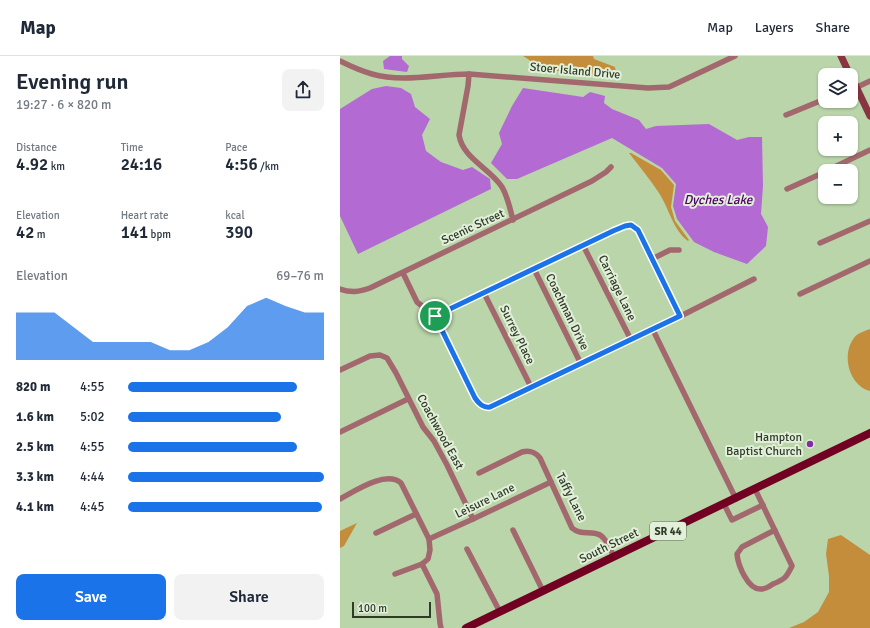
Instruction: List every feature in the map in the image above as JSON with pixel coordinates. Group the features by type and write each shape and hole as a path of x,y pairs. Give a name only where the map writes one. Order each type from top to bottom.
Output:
{"main road":[{"name":"South Street","path":"466,628 870,433"}],"street":[{"name":"Stoer Island Drive","path":"340,61 372,74 390,77 403,78 469,74 634,87 668,87 735,56"},
{"path":"841,56 847,68"},
{"path":"469,74 459,135 460,141 466,152 502,187 513,220"},
{"path":"858,87 870,82"},
{"path":"858,96 870,116"},
{"path":"786,115 818,102"},
{"path":"841,164 870,150"},
{"name":"Scenic Street","path":"340,288 350,292 363,291 592,181 611,167"},
{"path":"787,189 818,175"},
{"path":"820,243 870,221"},
{"path":"435,316 583,245 625,226 631,225 638,230 680,316"},
{"name":"Carriage Lane","path":"583,245 631,340"},
{"path":"652,259 670,250 679,250"},
{"path":"800,294 870,261"},
{"name":"Coachman Drive","path":"534,269 581,364"},
{"path":"402,273 417,302 435,316 475,398 479,404 484,407 490,407 653,330 754,279"},
{"name":"Surrey Place","path":"484,293 531,387"},
{"path":"653,330 736,499"},
{"name":"Coachwood East","path":"340,370 370,356 376,355 384,356 390,362 423,427 434,441 447,465 474,519"},
{"path":"340,432 408,399"},
{"name":"Taffy Lane","path":"478,473 522,452 532,451 540,458 572,528 579,532 598,534 602,536 614,557"},
{"path":"340,499 382,479 393,479 400,482 429,539 430,544 429,555 422,564 395,574"},
{"name":"Leisure Lane","path":"429,539 551,482"},
{"path":"755,489 763,505 775,530 792,566 786,578 762,589 756,588 751,586 748,582 738,560 737,554 742,547 775,530"},
{"path":"724,504 732,520 763,505"},
{"path":"376,533 416,514"},
{"path":"513,530 543,591"},
{"path":"467,549 500,612"},
{"path":"422,564 436,594 441,628"}],"shaded area":[{"path":"523,56 593,56 594,59 615,67 616,72 612,75 606,76 592,76 563,71 550,71 539,67"},
{"path":"629,153 661,170 674,185 671,207 675,221 689,240 688,241 679,231 656,188"},
{"path":"870,329 870,391 857,383 852,376 849,369 848,352 855,336"},
{"path":"357,523 344,546 340,548 340,531"},
{"path":"841,535 870,555 870,628 789,628 804,622 818,612 829,592 829,576 826,554 828,539"}],"water":[{"path":"390,56 402,56 402,59 409,66 407,72 384,69 383,61"},
{"path":"386,86 401,88 411,94 415,107 430,119 422,135 426,151 441,162 463,170 472,167 490,179 491,189 358,254 340,216 340,109 372,89"},
{"name":"Dyches Lake","path":"523,88 583,97 590,92 605,96 604,103 612,109 639,120 646,129 656,126 709,124 737,140 749,137 762,137 763,186 761,214 768,227 766,246 747,264 714,252 694,242 677,219 673,206 676,184 662,168 612,138 517,179 507,179 491,163 502,144 499,133 512,106"}],"place":[{"name":"Hampton Baptist Church","path":"810,444"}],"route":[{"path":"631,225 638,230 680,316 557,376 487,408 479,404 475,398 435,316 613,231 631,225"}]}
